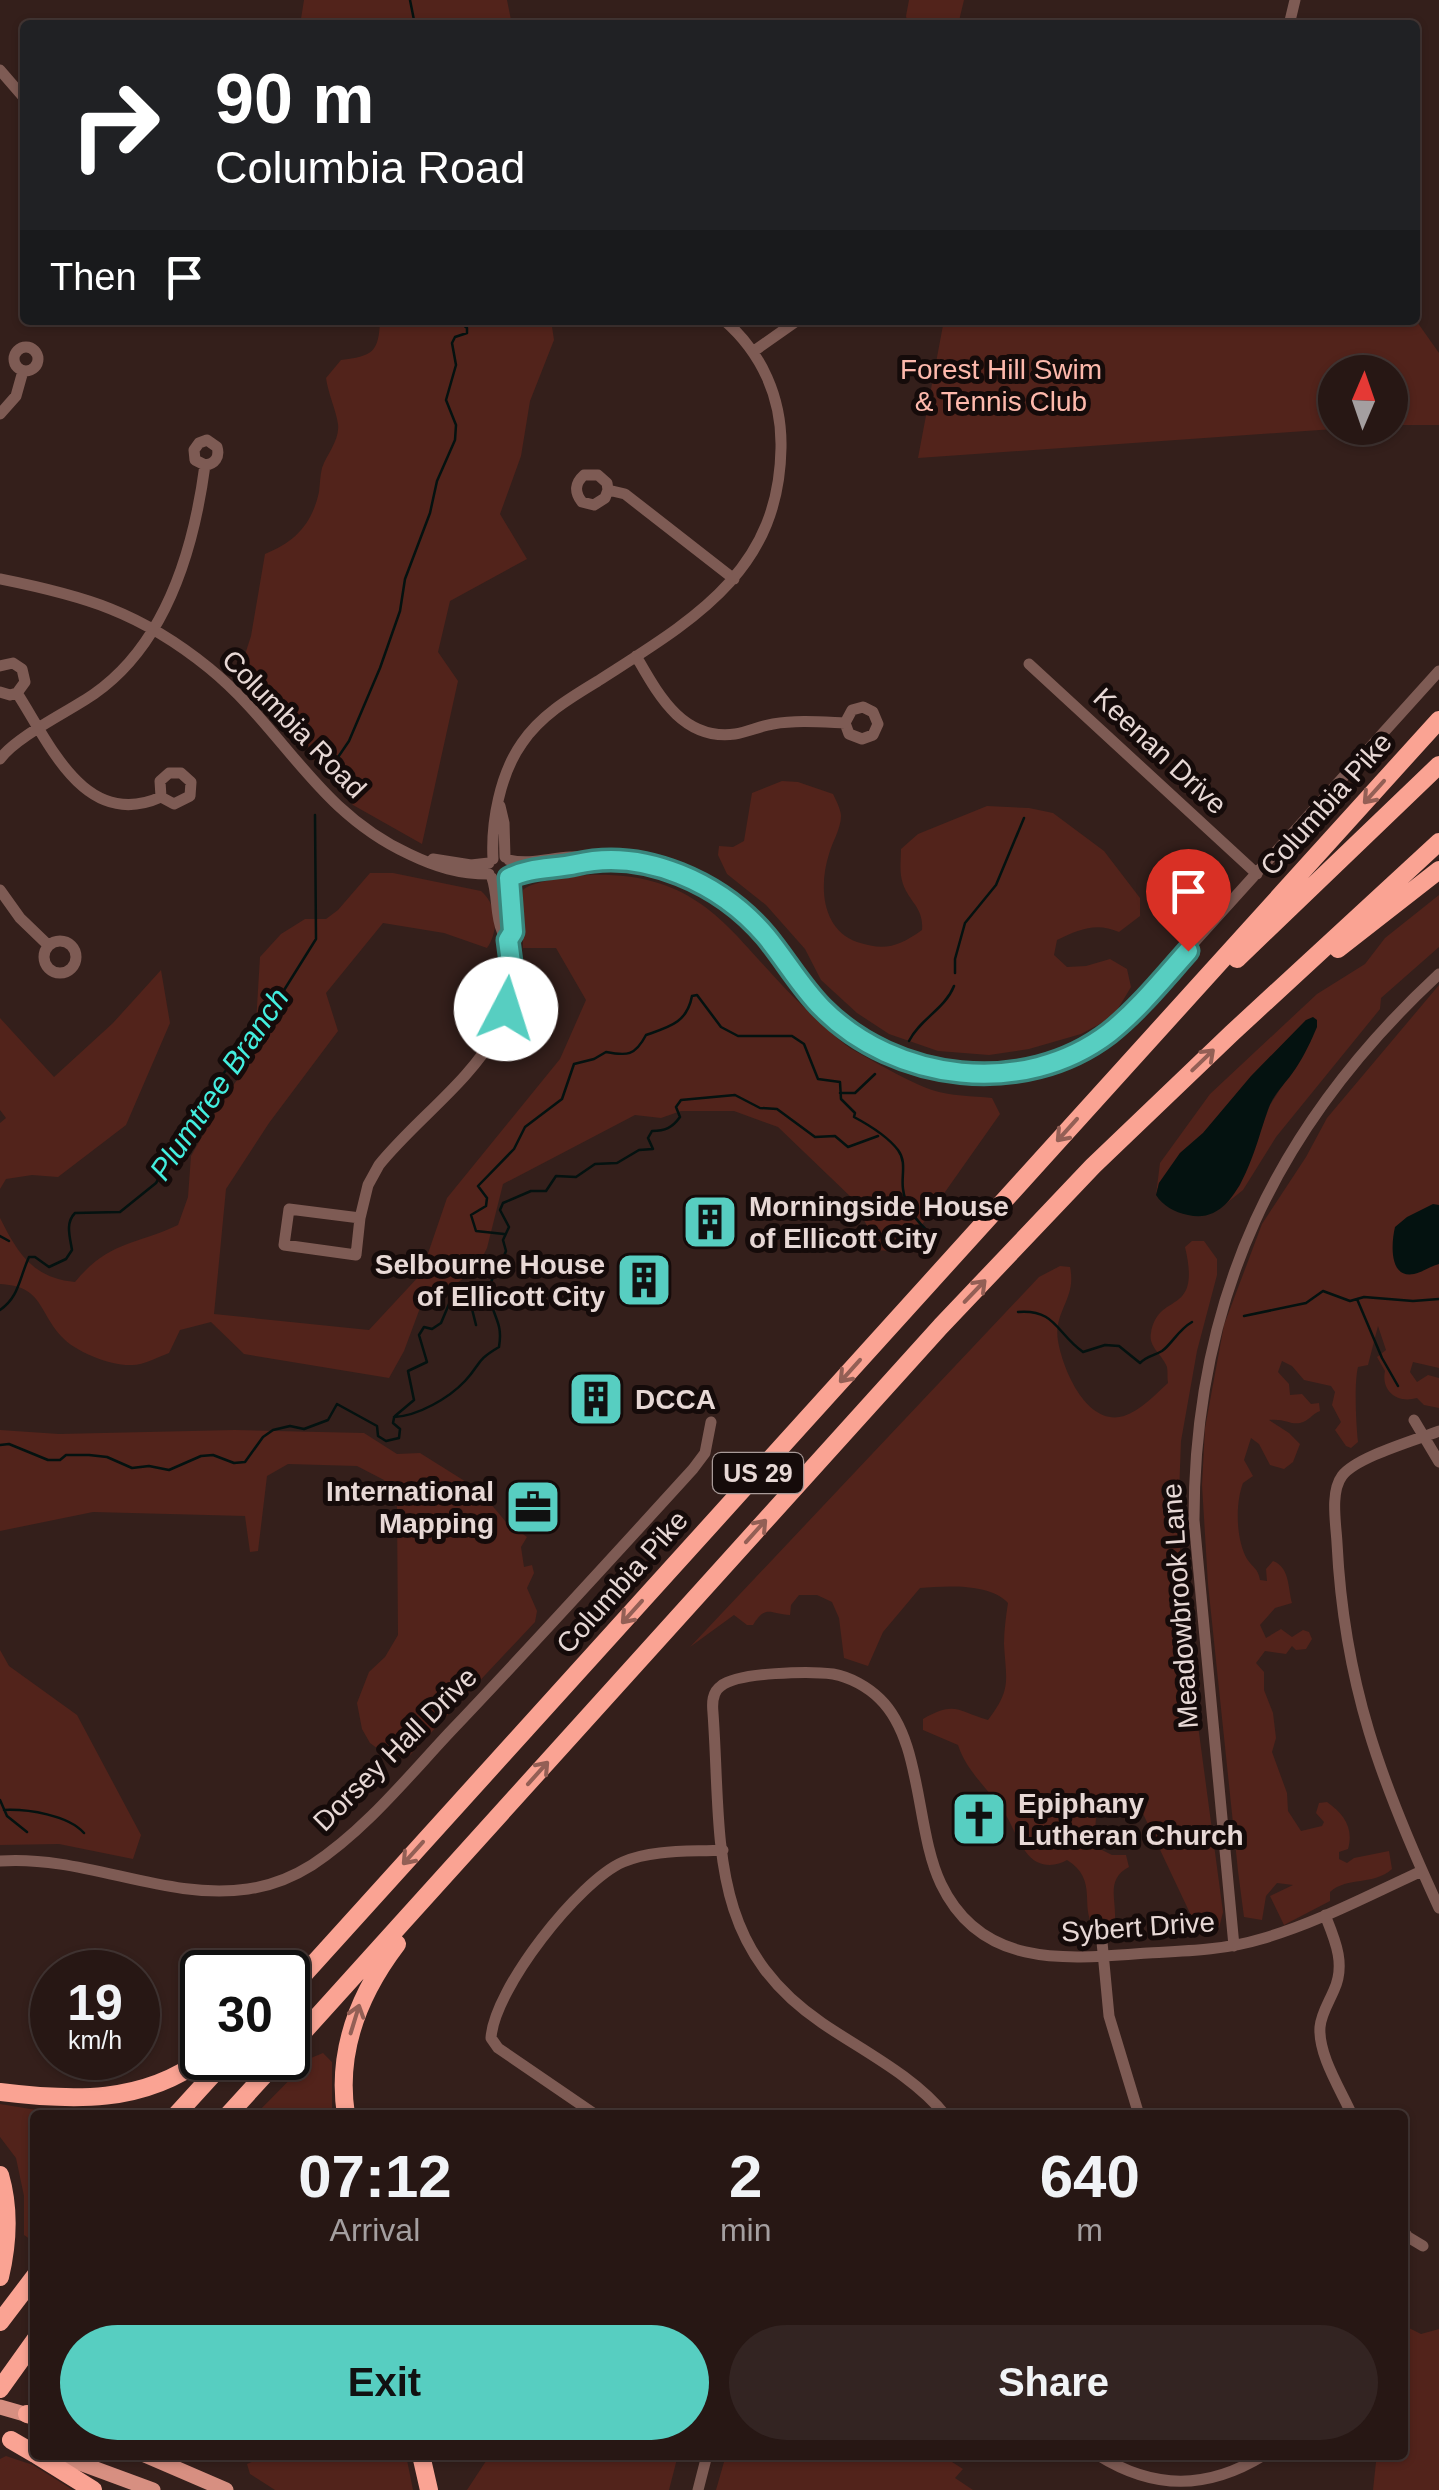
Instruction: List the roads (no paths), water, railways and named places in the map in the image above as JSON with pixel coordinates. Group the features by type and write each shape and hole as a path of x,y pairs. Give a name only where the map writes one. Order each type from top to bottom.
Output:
{"highway":[{"name":"Columbia Pike","path":"310,1968 1439,720"},
{"path":"1133,1058 1439,765"},
{"name":"US 29","path":"310,2025 954,1313 1093,1166 1439,842"},
{"path":"1232,1032 1439,870"},
{"path":"346,2110 345,2061 353,2022 366,1988 473,1845"},
{"path":"310,1958 382,1888"},
{"path":"0,2092 66,2099 110,2096 156,2084 180,2071"},
{"path":"181,2110 208,2080"},
{"path":"233,2110 260,2080"},
{"path":"0,2174 7,2210 0,2277"},
{"path":"0,2322 30,2283"},
{"path":"0,2389 30,2347"},
{"path":"6,2439 30,2449"},
{"path":"48,2460 93,2490"},
{"path":"422,2460 429,2490"}],"main road":[{"path":"0,2407 30,2415"},
{"path":"72,2460 153,2490"},
{"path":"157,2460 226,2490"}],"street":[{"path":"0,70 20,93"},
{"path":"360,1218 289,1209 284,1245 356,1255 368,1185 380,1165 490,1046 502,1021 512,970 508,940 502,930 496,865 504,823 500,806 512,758 537,724 555,708 698,615 734,579 764,530 780,471 778,406 754,352 729,325"},
{"path":"754,352 791,325"},
{"path":"0,414 16,396 23,371"},
{"path":"0,759 16,743 109,682 153,628 174,590 190,544 205,465"},
{"path":"608,490 625,494 734,579"},
{"name":"Columbia Road","path":"0,582 91,600 153,628 236,693 348,818 388,845 414,856 472,865 572,857 654,866 711,890 764,933 820,1007 859,1038 924,1067 973,1074 1016,1072 1055,1061 1107,1035 1138,1006 1439,671"},
{"path":"636,656 672,711 709,732 736,734 786,722 845,723"},
{"path":"0,666 13,663 22,669 26,682 17,694 0,692"},
{"name":"Keenan Drive","path":"1029,664 1257,874"},
{"path":"17,694 66,771 87,792 125,803 162,797"},
{"name":"Columbia Road","path":"496,865 499,881 594,858"},
{"path":"496,865 513,867 513,932 508,940"},
{"path":"0,890 6,902 48,945"},
{"name":"Meadowbrook Lane","path":"1234,1946 1194,1520 1196,1450 1208,1360 1226,1294 1258,1212 1293,1149 1358,1059 1439,974"},
{"path":"1414,1420 1439,1462"},
{"name":"Dorsey Hall Drive","path":"0,1860 49,1860 214,1892 269,1884 313,1864 344,1841 400,1785 558,1618 705,1453 711,1422"},
{"path":"1439,1431 1352,1468 1343,1475 1336,1496 1340,1598 1356,1688 1384,1784 1439,1908"},
{"name":"Sybert Drive","path":"723,1850 713,1714 718,1688 742,1678 817,1673 848,1678 871,1691 890,1711 902,1735 933,1866 960,1914 987,1936 1026,1954 1066,1959 1234,1946 1281,1933 1422,1871"},
{"path":"589,2110 506,2054 492,2038 494,2020 528,1958 592,1883 615,1866 638,1857 723,1850 734,1916 750,1952 770,1978 806,2012 922,2090 940,2110"},
{"path":"1325,1915 1340,1964 1339,1980 1320,2026 1321,2042 1350,2110"},
{"path":"1102,1942 1109,2016 1137,2110"},
{"path":"1408,2237 1423,2246"},
{"path":"698,2490 706,2460"},
{"path":"1108,2460 1142,2477 1193,2483 1233,2472 1255,2460"}],"waterway":[{"name":"Plumtree Branch","path":"410,0 414,20"},
{"name":"Plumtree Branch","path":"330,769 349,741 380,668 437,481 455,440 456,425 446,400 456,365 452,343 455,337 467,333 463,325"},
{"name":"Plumtree Branch","path":"0,1310 15,1293 29,1257 49,1267 66,1259 72,1250 69,1226 75,1213 120,1212 156,1183 217,1082 271,1011 316,939 315,815"},
{"path":"955,973 965,923 996,885 1024,818"},
{"path":"909,1041 954,986"},
{"path":"504,1234 476,1231 471,1215 486,1206 487,1198 478,1186 514,1149 525,1127 562,1099 574,1064 606,1052 634,1051 646,1035 681,1018 692,996 697,995 721,1027 738,1036 792,1036 804,1044 818,1079 840,1082 841,1099 855,1113 854,1117 898,1150 906,1203 932,1235"},
{"path":"840,1093 855,1093 875,1074"},
{"path":"394,1417 423,1410 442,1400 499,1347 499,1326 489,1292 506,1251 503,1240 509,1227 500,1210 503,1203 531,1191 546,1191 556,1176 576,1177 595,1164 617,1163 639,1150 653,1149 648,1138 652,1131 668,1128 677,1121 680,1117 676,1107 681,1100 735,1095 760,1108 777,1109 815,1137 835,1136 848,1147 878,1136"},
{"name":"Plumtree Branch","path":"0,1236 9,1241"},
{"path":"1244,1316 1306,1303 1323,1291 1350,1301 1364,1297 1439,1299"},
{"path":"395,1416 414,1400 408,1371 427,1362 419,1335 424,1327 432,1329 441,1323 452,1297 468,1293 476,1325"},
{"path":"1357,1299 1398,1386"},
{"path":"1018,1312 1048,1318 1083,1352 1105,1345 1119,1346 1140,1363 1162,1351 1192,1322"},
{"path":"0,1445 9,1444 48,1460 89,1455 107,1457 132,1468 169,1470 201,1456 245,1462 273,1430 290,1426 304,1429 328,1420 337,1404 377,1426 378,1436 386,1441 399,1438 400,1429 393,1423 394,1418"},
{"path":"0,1800 7,1816 27,1832"},
{"path":"4,1810 47,1814 84,1833"}],"place":[{"name":"Morningside House of Ellicott City","path":"710,1222"},
{"name":"Selbourne House of Ellicott City","path":"644,1280"},
{"name":"DCCA","path":"596,1399"},
{"name":"International Mapping","path":"533,1507"},
{"name":"Epiphany Lutheran Church","path":"979,1819"}],"park label":[{"name":"Forest Hill Swim & Tennis Club","path":"1001,385"}]}
